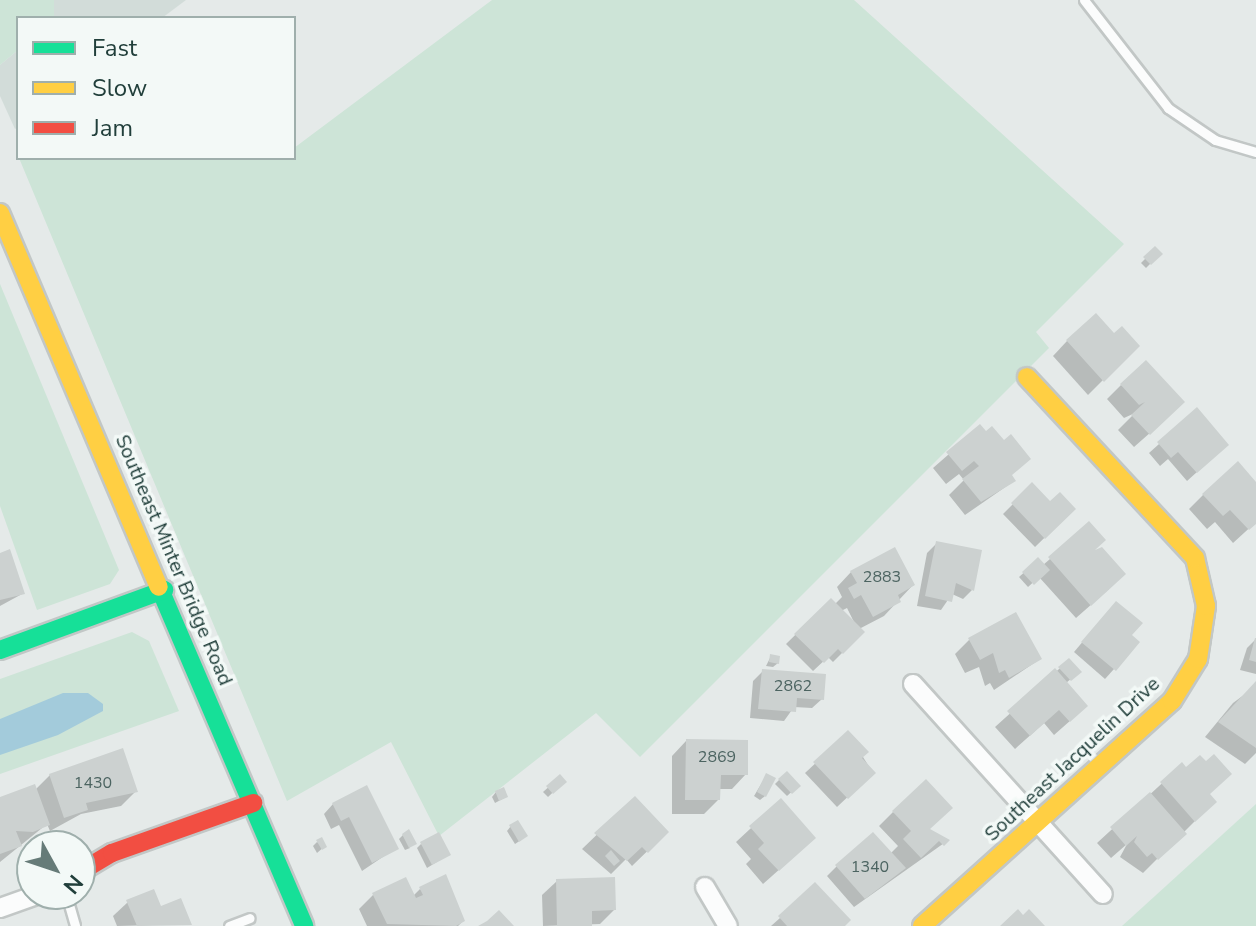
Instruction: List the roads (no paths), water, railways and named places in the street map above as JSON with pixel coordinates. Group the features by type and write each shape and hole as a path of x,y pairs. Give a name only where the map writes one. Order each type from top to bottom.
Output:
{"street":[{"name":"Southeast Minter Bridge Road","path":"0,213 164,590 304,926"},
{"name":"Southeast Jacquelin Drive","path":"922,926 1172,701 1198,659 1206,606 1195,558 1027,377"},
{"path":"0,650 164,590"},
{"path":"913,684 1103,894"},
{"path":"96,862 112,853 253,803"},
{"path":"705,887 728,926"}],"lane":[{"path":"1084,0 1168,108 1215,140 1256,152"},
{"path":"229,926 250,918"}],"water":[{"path":"63,693 88,693 103,704 103,711 58,735 0,755 0,719"}]}
